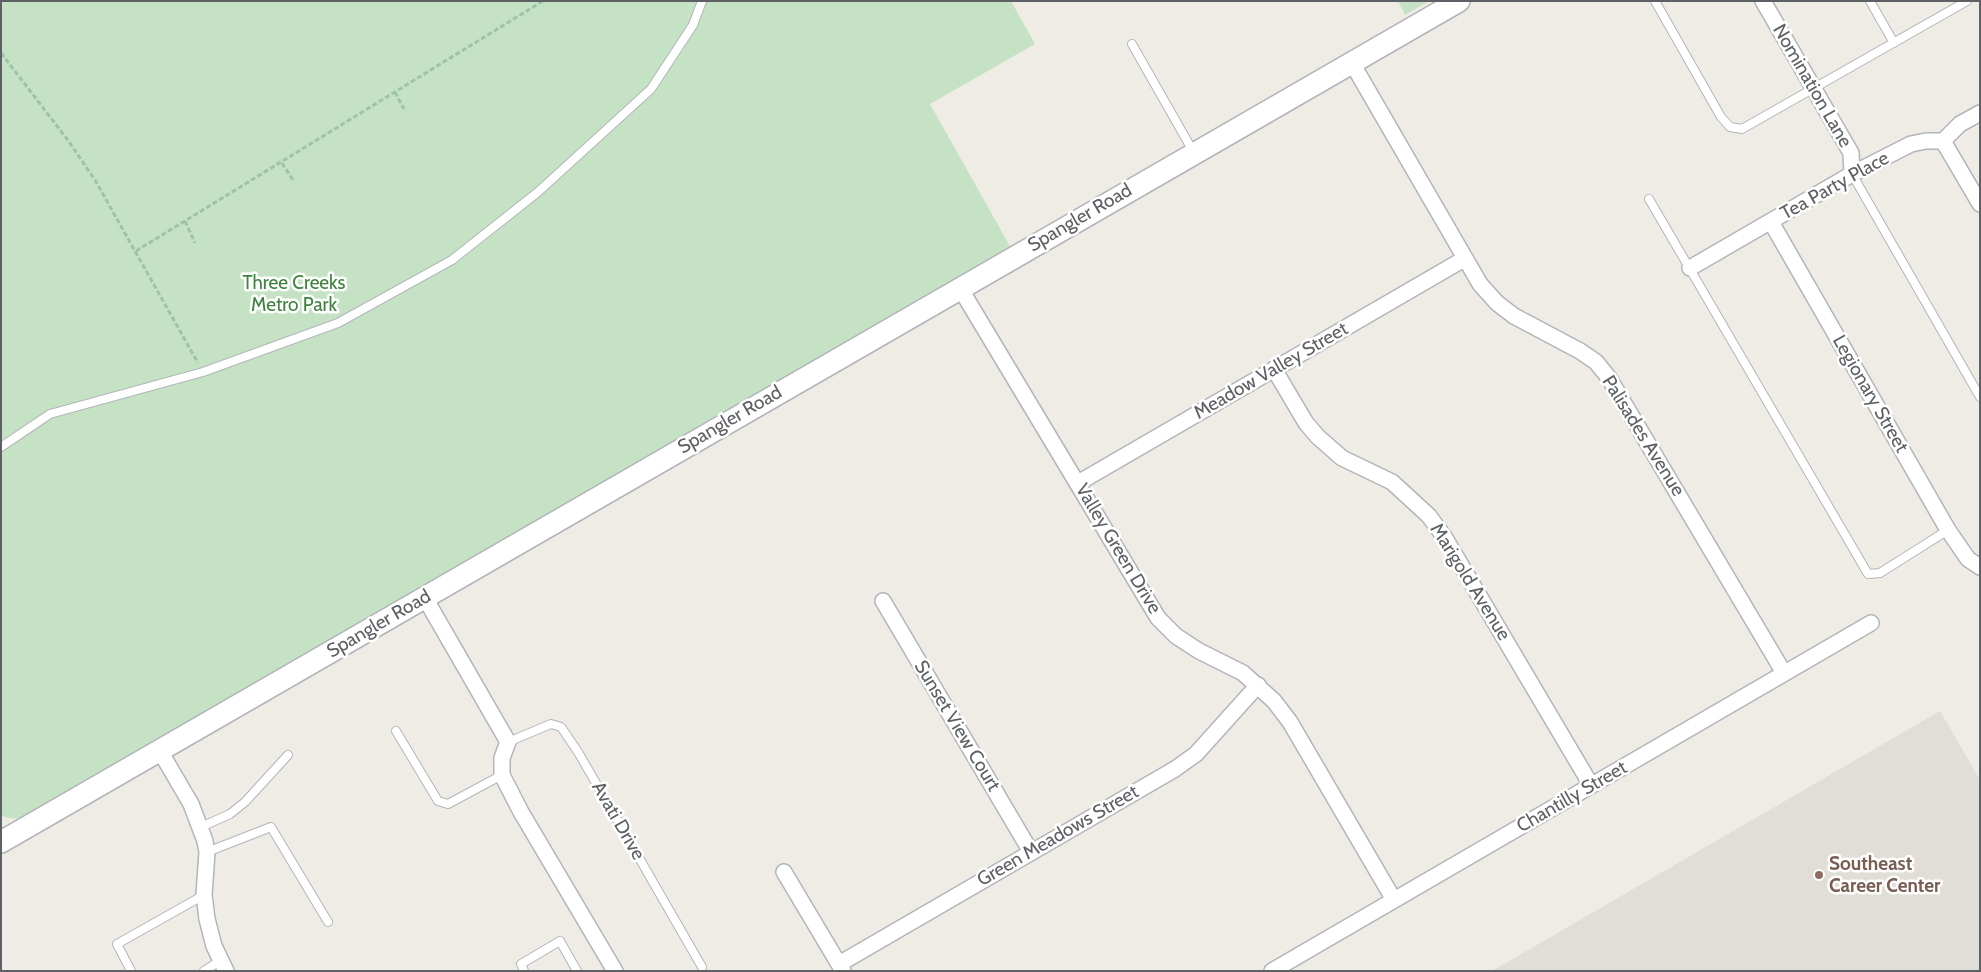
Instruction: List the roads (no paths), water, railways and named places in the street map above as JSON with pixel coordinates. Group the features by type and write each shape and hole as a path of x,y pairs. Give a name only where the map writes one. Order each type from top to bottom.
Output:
{"street":[{"name":"Spangler Road","path":"1,842 1459,1"},
{"name":"Nomination Lane","path":"1763,1 1851,153 1852,174"},
{"name":"Palisades Avenue","path":"1352,63 1480,284 1497,303 1514,316 1580,351 1596,362 1609,378 1784,672"},
{"path":"1980,113 1960,124 1943,141 1980,204"},
{"name":"Tea Party Place","path":"1690,268 1852,174 1911,144 1926,141 1943,141"},
{"name":"Legionary Street","path":"1771,222 1948,530 1962,552 1977,565"},
{"name":"Meadow Valley Street","path":"1078,483 1464,259"},
{"name":"Valley Green Drive","path":"960,288 1158,618 1176,636 1258,684 1274,701 1290,722 1394,900"},
{"name":"Marigold Avenue","path":"1274,369 1302,416 1318,437 1342,458 1392,482 1429,516 1445,538 1591,786"},
{"path":"425,598 508,742 502,758 502,775 521,812 615,971"},
{"name":"Sunset View Court","path":"883,601 1032,852"},
{"name":"Chantilly Street","path":"1272,971 1871,623"},
{"name":"Green Meadows Street","path":"841,967 1032,852 1175,769 1196,754 1258,684"},
{"path":"160,751 192,804 201,827 207,852 204,895 207,919 223,966"},
{"path":"784,872 841,967"}],"lane":[{"path":"1,447 50,414 203,372 338,322 452,260 538,192 651,89 693,25 702,1"},
{"path":"1655,1 1721,117 1730,127 1742,129 1967,1"},
{"path":"1870,1 1894,43"},
{"path":"1132,44 1194,153"},
{"path":"1852,174 1980,397"},
{"path":"1649,199 1868,574 1880,573 1948,530"},
{"name":"Avati Drive","path":"508,742 550,724 561,727 578,752 702,967"},
{"path":"396,731 438,801 448,804 502,775"},
{"path":"201,827 230,814 245,802 288,755"},
{"path":"207,852 271,827 328,922"},
{"path":"131,971 117,944 204,895"},
{"path":"524,971 521,964 560,941 577,971"},
{"path":"204,971 223,966"}],"place":[{"name":"Southeast Career Center","path":"1819,875"}],"park label":[{"name":"Three Creeks Metro Park","path":"294,294"}]}
